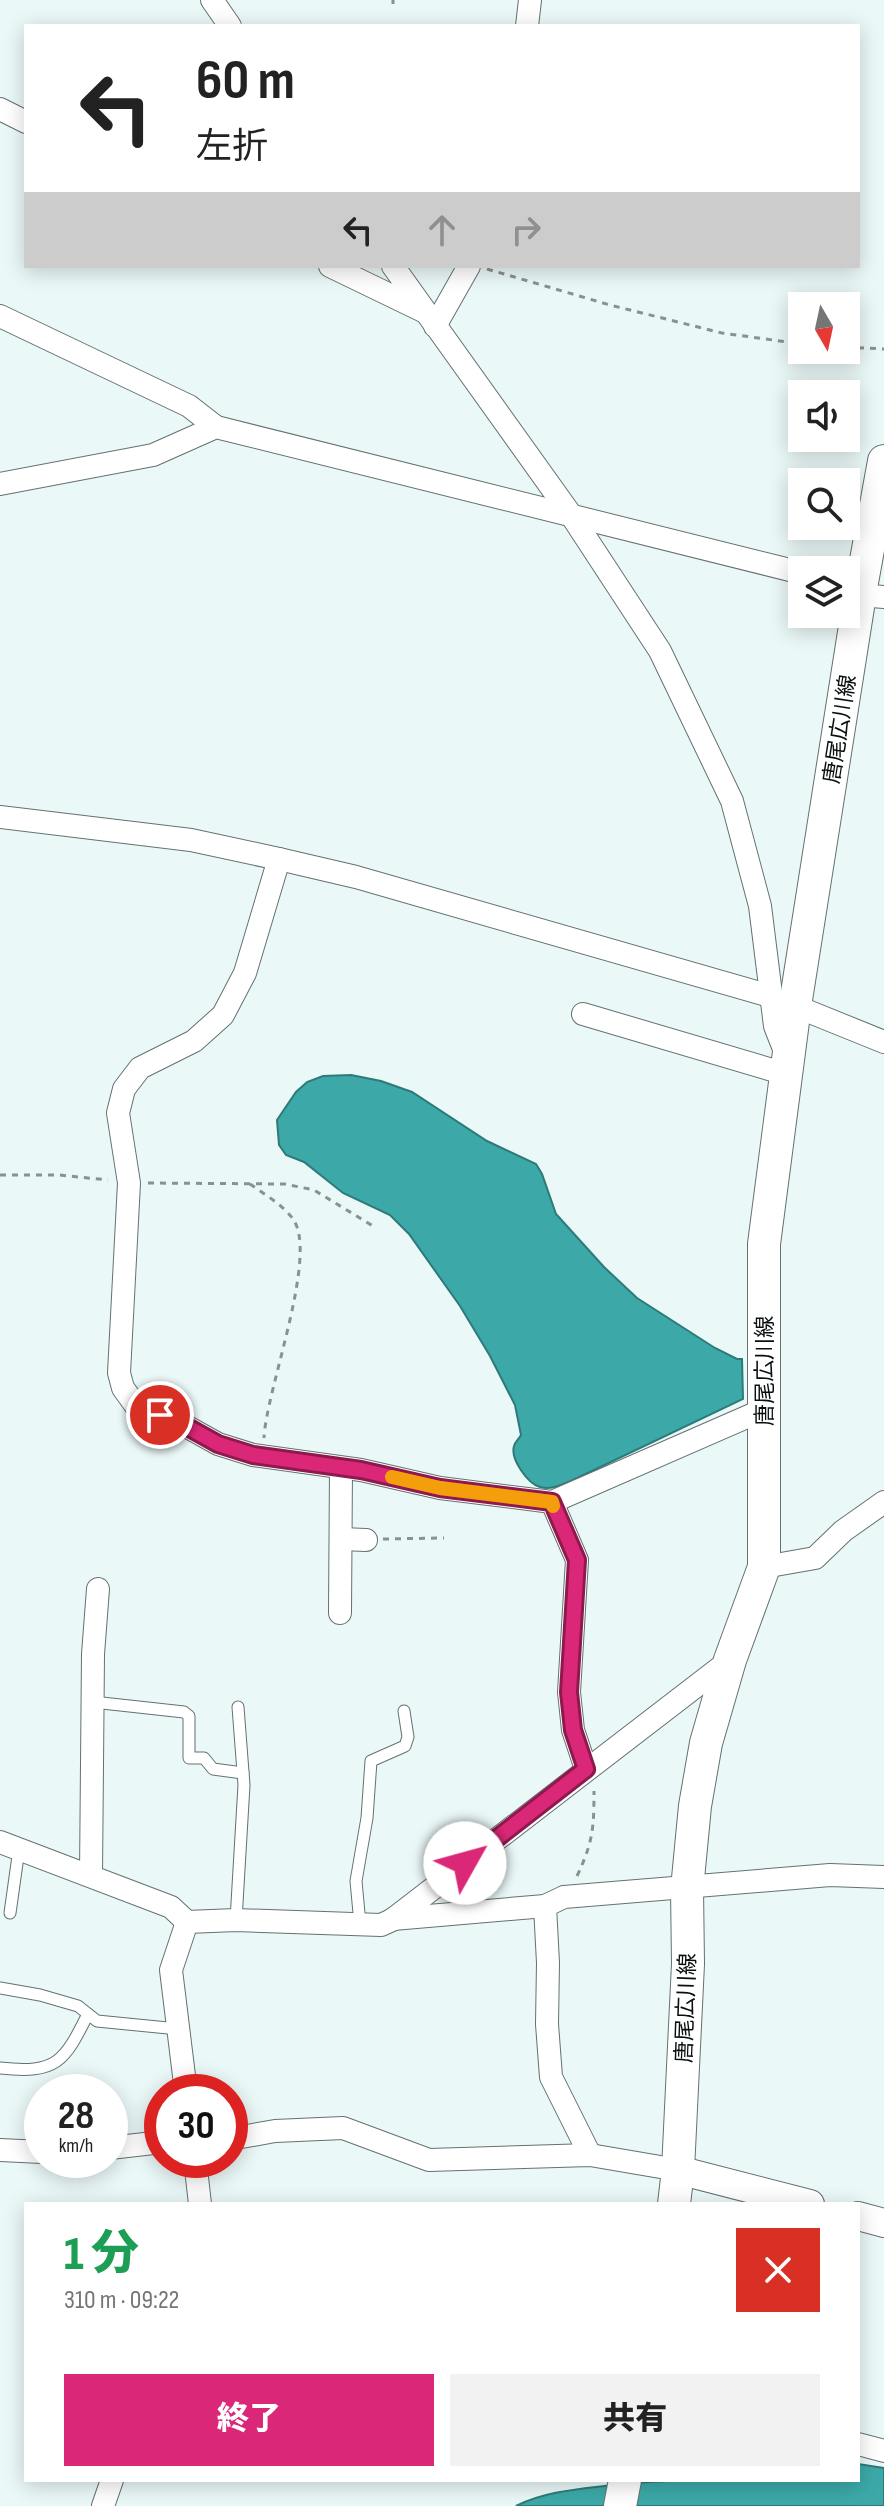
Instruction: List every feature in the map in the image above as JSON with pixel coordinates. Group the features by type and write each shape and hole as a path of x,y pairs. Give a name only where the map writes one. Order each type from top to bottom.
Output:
{"main road":[{"name":"唐尾広川線","path":"674,2202 688,1964 687,1889 695,1806 706,1743 730,1660 764,1567 764,1244 787,1066 783,1001 863,591 877,536 884,461"},
{"path":"620,2506 625,2482"}],"street":[{"path":"212,0 229,24"},
{"path":"527,24 530,0"},
{"path":"0,109 24,121"},
{"path":"334,268 429,318"},
{"path":"394,268 571,515 660,651 732,801 783,1001"},
{"path":"429,318 467,268"},
{"path":"0,316 189,406 216,427 788,569"},
{"path":"0,484 153,455 216,427"},
{"path":"0,817 191,840 356,877 783,1001 884,1042"},
{"path":"279,859 245,973 223,1015 194,1041 140,1068 124,1089 118,1113 129,1183 119,1373 123,1388 136,1406 184,1425 218,1444 263,1456 440,1488 552,1502 765,1409"},
{"path":"583,1014 787,1066"},
{"path":"340,1613 341,1468"},
{"path":"552,1502 577,1560 569,1692 573,1730 590,1766"},
{"path":"764,1567 815,1558 843,1531 884,1502"},
{"path":"341,1539 366,1540"},
{"path":"91,1875 98,1589"},
{"path":"10,1845 171,1907 187,1922 236,1920 381,1925 392,1920 730,1660"},
{"path":"392,1920 830,1875 884,1877"},
{"path":"554,1902 548,1963 547,2024 551,2077 590,2155"},
{"path":"184,2074 171,1970 187,1922"},
{"path":"248,2136 275,2131 343,2128 429,2160 590,2155 678,2170 802,2202"},
{"path":"0,2150 24,2151"},
{"path":"197,2178 200,2202"},
{"path":"860,2217 884,2223"},
{"path":"860,2445 884,2451"},
{"path":"103,2506 111,2482"}],"lane":[{"path":"93,1702 184,1712 189,1716 189,1758 204,1758 213,1769 243,1773"},
{"path":"236,1920 243,1773 238,1707"},
{"path":"360,1924 356,1881 367,1818 371,1761 405,1746 408,1737 404,1711"},
{"path":"10,1845 10,1913"},
{"path":"0,1988 78,2006 97,2021 178,2029"},
{"path":"0,2068 25,2071 63,2059 88,2014"}],"path":[{"path":"484,268 610,305 722,333 788,342"},
{"path":"860,348 884,349"},
{"path":"0,1175 59,1175 129,1183 285,1184 314,1190 373,1226"},
{"path":"250,1184 295,1221 300,1240 300,1260 283,1349 264,1418 263,1456"},
{"path":"366,1540 444,1538"},
{"path":"554,1902 571,1889 591,1846 594,1829 590,1766"}],"water":[{"path":"351,1075 412,1092 487,1141 536,1164 556,1214 604,1267 637,1298 715,1348 742,1359 743,1399 563,1484 544,1488 530,1481 521,1470 513,1451 521,1435 515,1405 460,1306 409,1234 390,1215 343,1193 304,1162 286,1155 279,1145 277,1120 296,1092 307,1082 323,1076"},
{"path":"860,2464 884,2468 884,2506 516,2506 563,2491 643,2482 860,2482"}],"slow traffic":[{"path":"392,1477 440,1488 552,1502 553,1506"}],"route":[{"path":"160,1415 218,1444 253,1455 361,1470 440,1488 552,1502 577,1560 569,1692 573,1730 586,1769 465,1863"}]}
